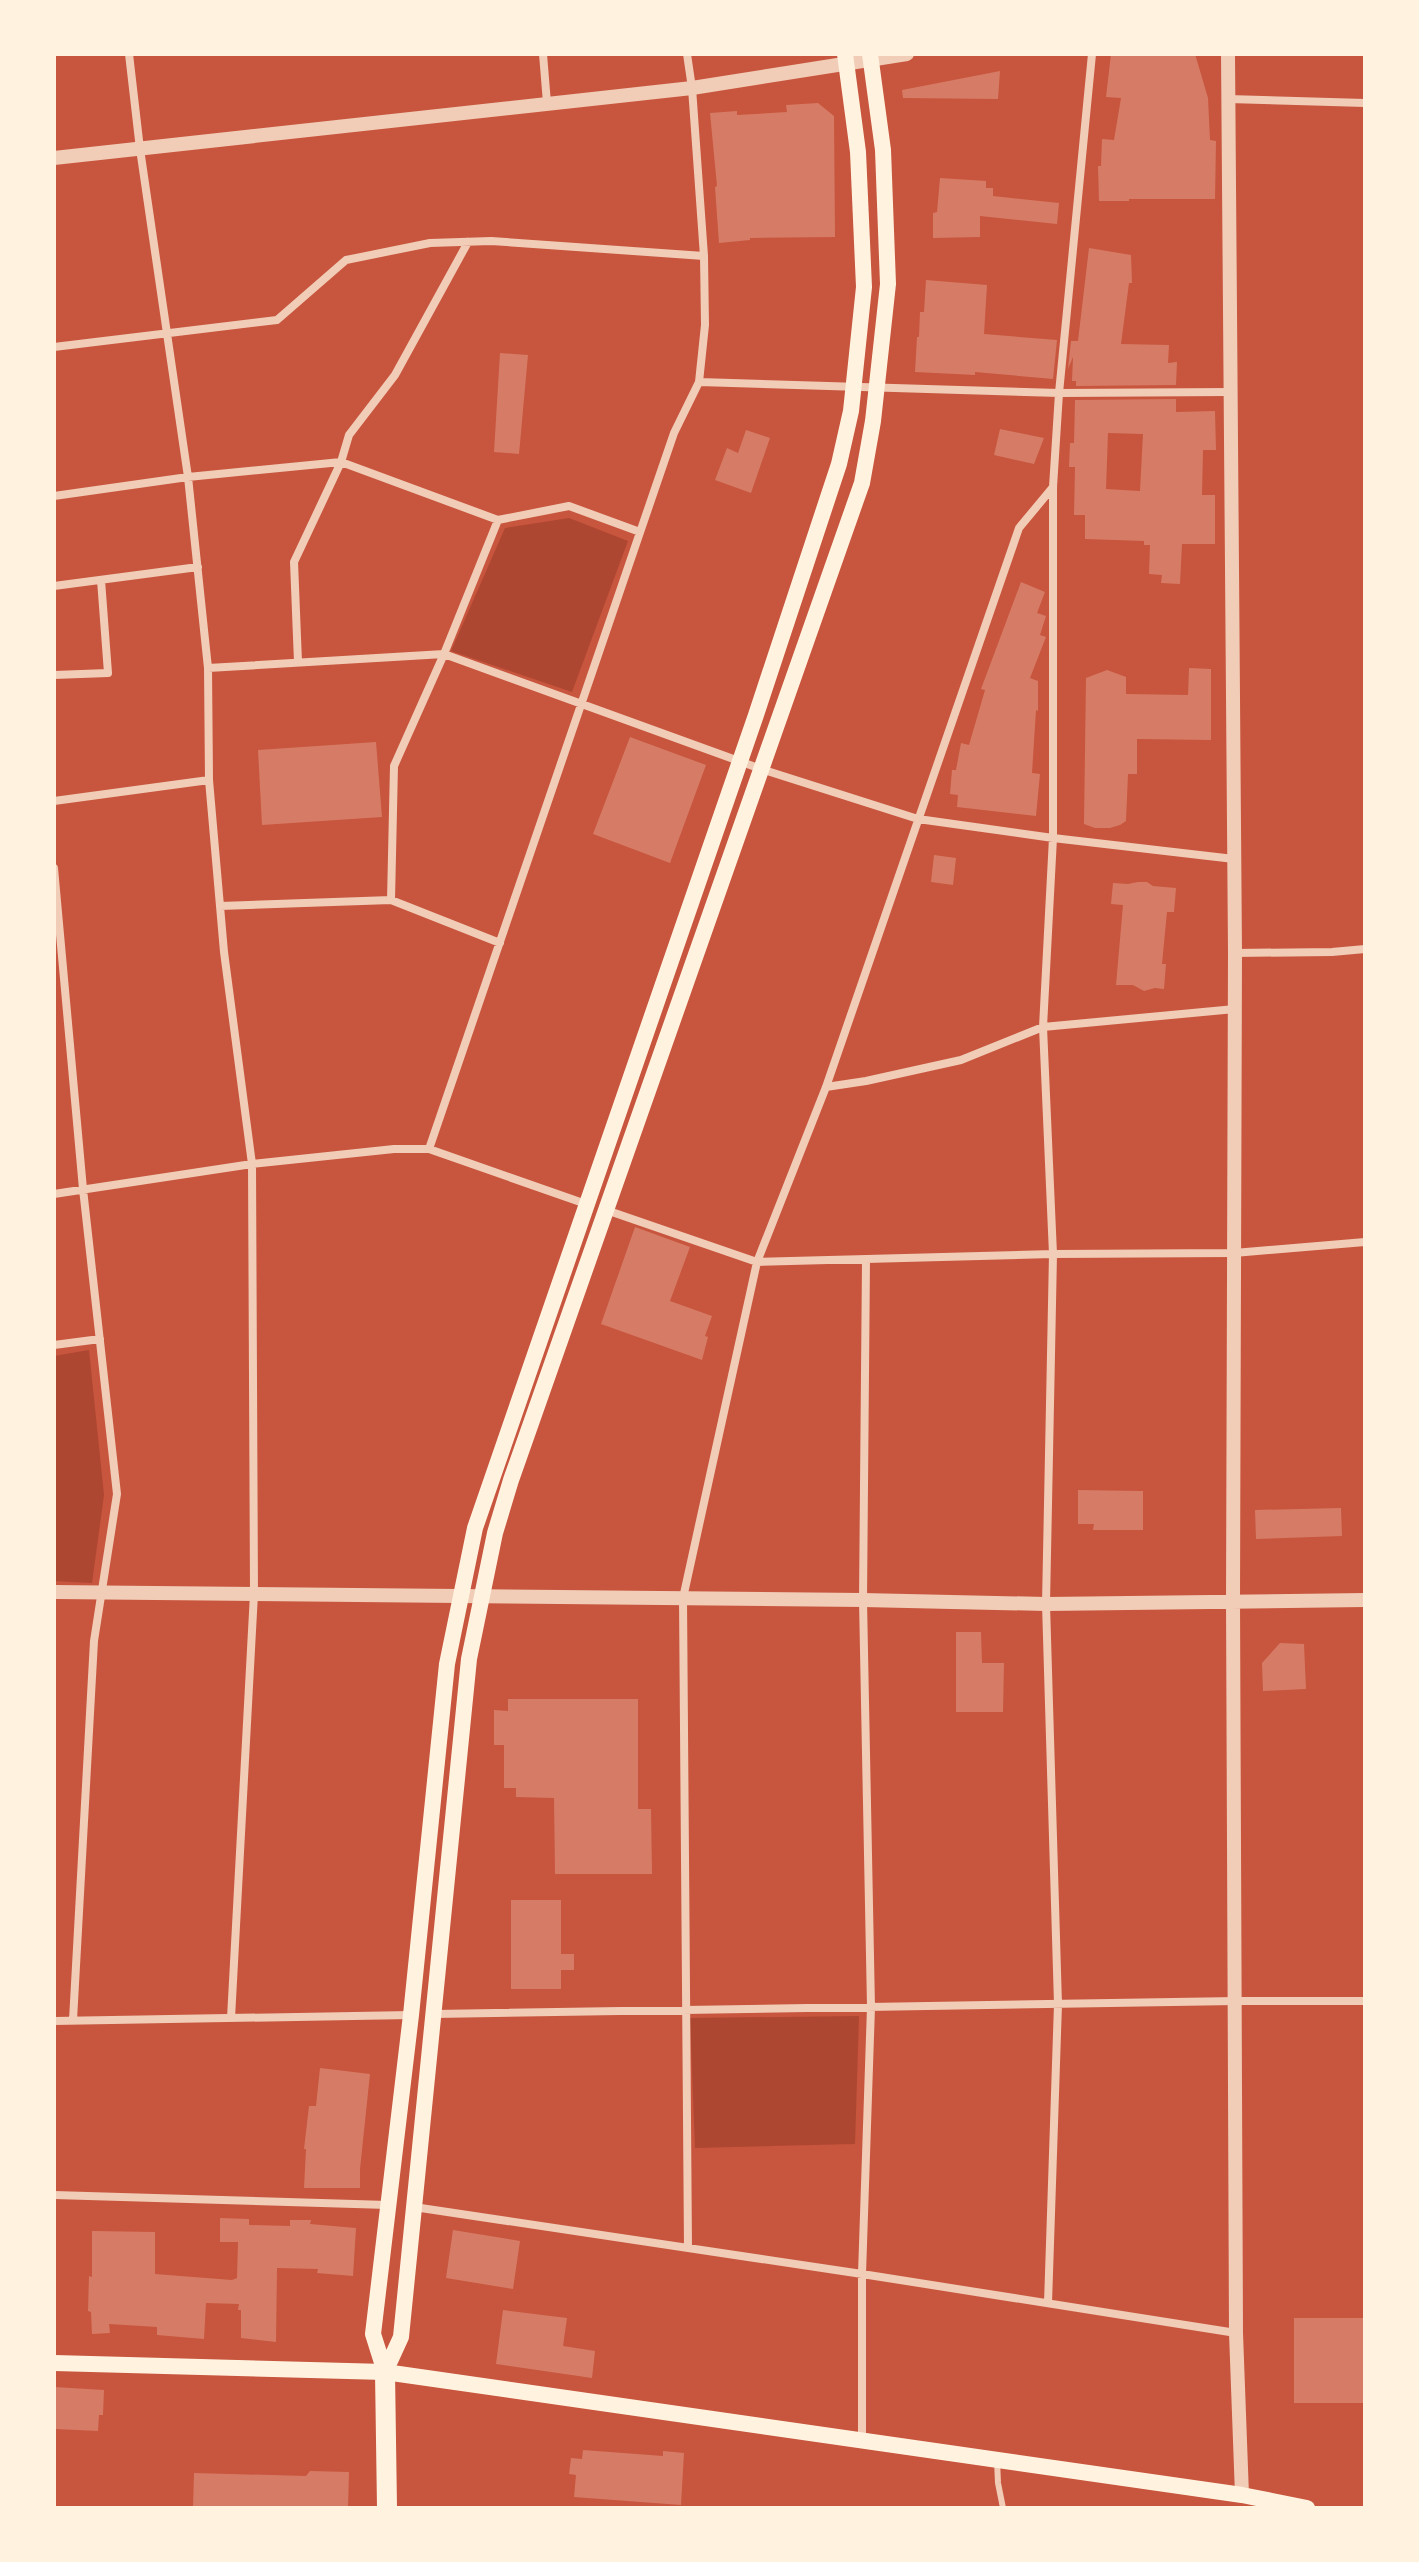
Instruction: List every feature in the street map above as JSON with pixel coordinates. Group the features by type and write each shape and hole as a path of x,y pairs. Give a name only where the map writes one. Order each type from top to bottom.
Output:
{"main road":[{"path":"385,2372 401,2337 469,1659 495,1533 862,483 877,387 888,284 883,150 870,57"},
{"path":"387,2508 385,2372 373,2334 411,2015 447,1664 475,1528 740,761 839,464 853,388 864,287 858,152 846,58"},
{"path":"54,2363 385,2372 1242,2495 1307,2508"}],"street":[{"path":"129,54 198,567 208,668 209,780 220,906 252,1164 254,1594 231,2018"},
{"path":"543,54 547,103"},
{"path":"429,1149 674,433 699,382 705,325 704,256 687,54"},
{"path":"54,158 692,88 846,58 907,54"},
{"path":"1048,2303 1058,2004 1046,1604 1053,1254 1043,1027 1053,838 1053,487 1059,393 1092,54"},
{"path":"1228,54 1235,953 1233,1600 1236,2333 1242,2495"},
{"path":"1228,99 1365,103"},
{"path":"54,347 277,320 346,260 430,243 468,242 704,256"},
{"path":"298,662 294,562 341,462 349,435 395,375 468,242"},
{"path":"699,382 1059,393 1230,392"},
{"path":"54,496 188,477 341,462 498,520 569,506 640,532"},
{"path":"688,2248 683,1598 757,1262 826,1087 1019,528 1053,487"},
{"path":"391,900 394,766 444,654 498,520"},
{"path":"54,586 198,567"},
{"path":"54,675 108,673 101,580"},
{"path":"208,668 444,654 761,769 918,819 1234,859"},
{"path":"54,801 209,780"},
{"path":"54,868 83,1189 117,1494 94,1641 73,2020"},
{"path":"220,906 391,900 500,943"},
{"path":"1235,953 1365,949"},
{"path":"826,1087 961,1060 1043,1027 1235,1009"},
{"path":"54,1194 252,1164 394,1149 429,1149 586,1204"},
{"path":"606,1210 757,1262 1053,1254 1234,1253 1365,1242"},
{"path":"862,2441 862,2274 871,2007 863,1600 866,1260"},
{"path":"54,1345 100,1339"},
{"path":"54,1592 1046,1604 1365,1600"},
{"path":"433,2014 1365,2001"},
{"path":"54,2021 411,2015"},
{"path":"54,2195 388,2205"},
{"path":"414,2207 1236,2333"}],"lane":[{"path":"997,2460 1003,2508"}],"shaded area":[{"path":"569,518 628,541 572,692 451,651 505,528"},
{"path":"89,1350 104,1495 92,1583 54,1581 54,1356"},
{"path":"859,2016 855,2144 695,2148 690,2018"}],"building":[{"path":"1111,54 1195,54 1208,98 1210,140 1216,141 1215,199 1099,201 1098,166 1101,166 1102,139 1114,140 1121,98 1106,97"},
{"path":"1000,71 998,99 903,98 902,90"},
{"path":"818,103 834,116 835,237 750,238 719,243 710,113 787,112 786,105"},
{"path":"940,178 986,181 986,188 993,188 993,196 1059,203 1057,224 980,216 980,237 933,238 933,213 937,212"},
{"path":"1089,248 1131,255 1132,283 1129,283 1121,344 1169,345 1168,363 1177,362 1176,385 1076,386 1076,381 1072,381 1073,357 1068,369 1071,341 1078,341"},
{"path":"926,280 987,285 984,334 1057,340 1053,379 975,372 975,375 915,372"},
{"path":"500,353 528,355 519,454 494,452"},
{"path":"1176,399 1176,412 1215,411 1216,450 1203,450 1202,495 1215,495 1215,544 1182,544 1180,584 1161,583 1162,575 1149,574 1150,545 1144,545 1144,541 1085,539 1085,515 1074,515 1075,467 1069,467 1070,443 1074,443 1075,400","holes":["1108,433 1143,434 1140,491 1106,489"]},
{"path":"1000,429 1044,438 1034,464 994,455"},
{"path":"746,430 770,438 751,493 715,480 727,448 738,453"},
{"path":"1021,582 1045,592 1037,613 1046,616 1040,635 1046,637 1030,678 1038,681 1032,773 1040,774 1036,816 957,807 958,795 950,794 952,770 956,770 961,743 969,745 985,690 981,689"},
{"path":"1189,668 1211,669 1211,740 1137,739 1137,774 1128,774 1126,821 1110,828 1084,824 1086,678 1107,670 1126,677 1126,694 1188,695"},
{"path":"630,737 706,765 670,863 593,834"},
{"path":"376,742 382,817 262,825 258,750"},
{"path":"934,855 956,858 953,885 931,882"},
{"path":"1138,882 1176,888 1174,912 1167,912 1162,964 1166,964 1164,989 1144,991 1133,985 1116,985 1123,905 1111,904 1113,883"},
{"path":"635,1227 690,1247 670,1301 712,1316 702,1360 601,1324"},
{"path":"1078,1490 1143,1491 1143,1530 1093,1530 1094,1524 1078,1524"},
{"path":"1341,1508 1342,1536 1256,1539 1255,1510"},
{"path":"956,1632 981,1632 982,1663 1004,1663 1003,1712 956,1712"},
{"path":"1280,1643 1304,1644 1306,1689 1263,1691 1262,1663"},
{"path":"508,1699 638,1699 638,1809 651,1809 652,1874 555,1874 554,1798 516,1797 516,1788 504,1788 504,1745 494,1745 494,1710 508,1711"},
{"path":"511,1900 561,1900 561,1954 574,1954 574,1970 561,1970 561,1989 511,1989"},
{"path":"320,2068 370,2074 360,2188 304,2188 309,2106 316,2106"},
{"path":"220,2218 249,2219 249,2225 290,2226 290,2220 311,2220 310,2224 356,2228 353,2276 317,2273 318,2269 277,2268 276,2342 241,2338 239,2304 206,2303 204,2339 157,2335 157,2327 109,2324 110,2333 92,2334 91,2312 88,2311 92,2231 155,2232 155,2274 232,2280 237,2278 238,2242 220,2242"},
{"path":"453,2230 520,2241 513,2289 446,2278"},
{"path":"503,2310 567,2318 563,2346 595,2351 592,2378 496,2364"},
{"path":"1294,2318 1365,2318 1365,2403 1294,2403"},
{"path":"54,2387 104,2390 103,2415 99,2415 98,2431 55,2429"},
{"path":"583,2450 663,2456 663,2451 684,2453 681,2505 574,2497 576,2475 569,2474 571,2458 582,2459"},
{"path":"310,2471 349,2472 348,2508 193,2508 194,2473 306,2476"}]}
